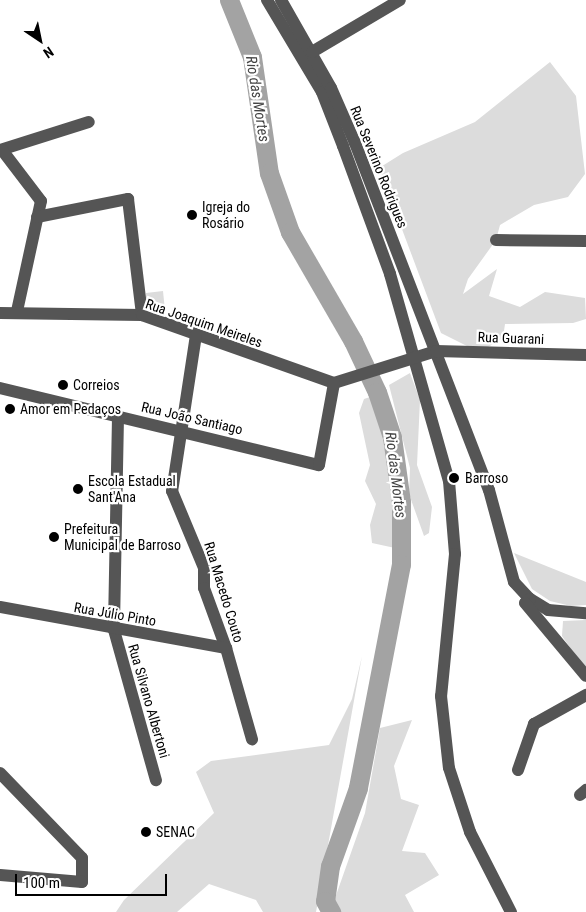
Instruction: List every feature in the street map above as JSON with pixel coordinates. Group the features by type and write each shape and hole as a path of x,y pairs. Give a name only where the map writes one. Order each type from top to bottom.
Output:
{"street":[{"path":"267,0 322,92 390,274 449,481 455,554 441,696 449,768 470,832 511,912"},
{"name":"Rua Severino Rodrigues","path":"281,0 312,52 355,143 489,490 514,582 530,599"},
{"path":"312,52 400,0"},
{"path":"17,311 41,201 1,150 89,122"},
{"path":"37,217 128,199 142,316"},
{"path":"496,240 586,241"},
{"name":"Rua Joaquim Meireles","path":"0,313 17,311 142,316 334,383"},
{"name":"Rua Macedo Couto","path":"196,336 172,491 204,568 204,588 226,648 252,739"},
{"path":"334,383 415,360 436,351"},
{"name":"Rua Guarani","path":"436,351 586,356"},
{"name":"Rua João Santiago","path":"0,388 319,465 334,383"},
{"name":"Rua Silvano Albertoni","path":"118,417 114,630 156,780"},
{"path":"586,613 548,610 530,599 525,603 586,676"},
{"name":"Rua Júlio Pinto","path":"0,607 114,630 226,648"},
{"path":"518,770 534,724 586,695"},
{"path":"0,773 82,858 82,882 0,875"}],"shaded area":[{"path":"550,62 576,96 585,174 568,197 534,205 500,225 496,240 468,279 463,294 497,269 489,296 520,307 545,292 585,298 586,319 573,323 505,324 503,338 483,350 467,346 441,333 379,168 403,153 475,122"},
{"path":"163,291 165,311 145,310 146,293"},
{"path":"410,373 420,400 417,465 432,507 429,533 424,536 409,494 410,468 389,385"},
{"path":"373,396 387,440 396,520 395,548 372,543 370,525 376,504 365,481 370,465 359,413 364,399"},
{"path":"514,553 586,582 586,605 571,606 550,601 532,589"},
{"path":"586,620 586,671 562,636 563,621"},
{"path":"362,656 316,912 263,912 256,900 209,884 177,912 116,912 124,900 214,813 196,772 211,761 329,745 352,699"},
{"path":"412,720 394,766 401,799 419,805 402,851 425,853 439,875 405,895 414,912 341,912 334,901 365,813 380,728"}],"waterway":[{"name":"Rio das Mortes","path":"229,0 252,57 269,173 290,232 353,341 377,392 392,437 401,502 401,564 358,788 330,866 325,901 331,912"}],"place":[{"name":"Igreja do Rosário","path":"192,215"},
{"name":"Correios","path":"63,385"},
{"name":"Amor em Pedaços","path":"10,409"},
{"name":"Barroso","path":"454,478"},
{"name":"Escola Estadual Sant'Ana","path":"78,489"},
{"name":"Prefeitura Municipal de Barroso","path":"54,537"},
{"name":"SENAC","path":"146,832"}]}
